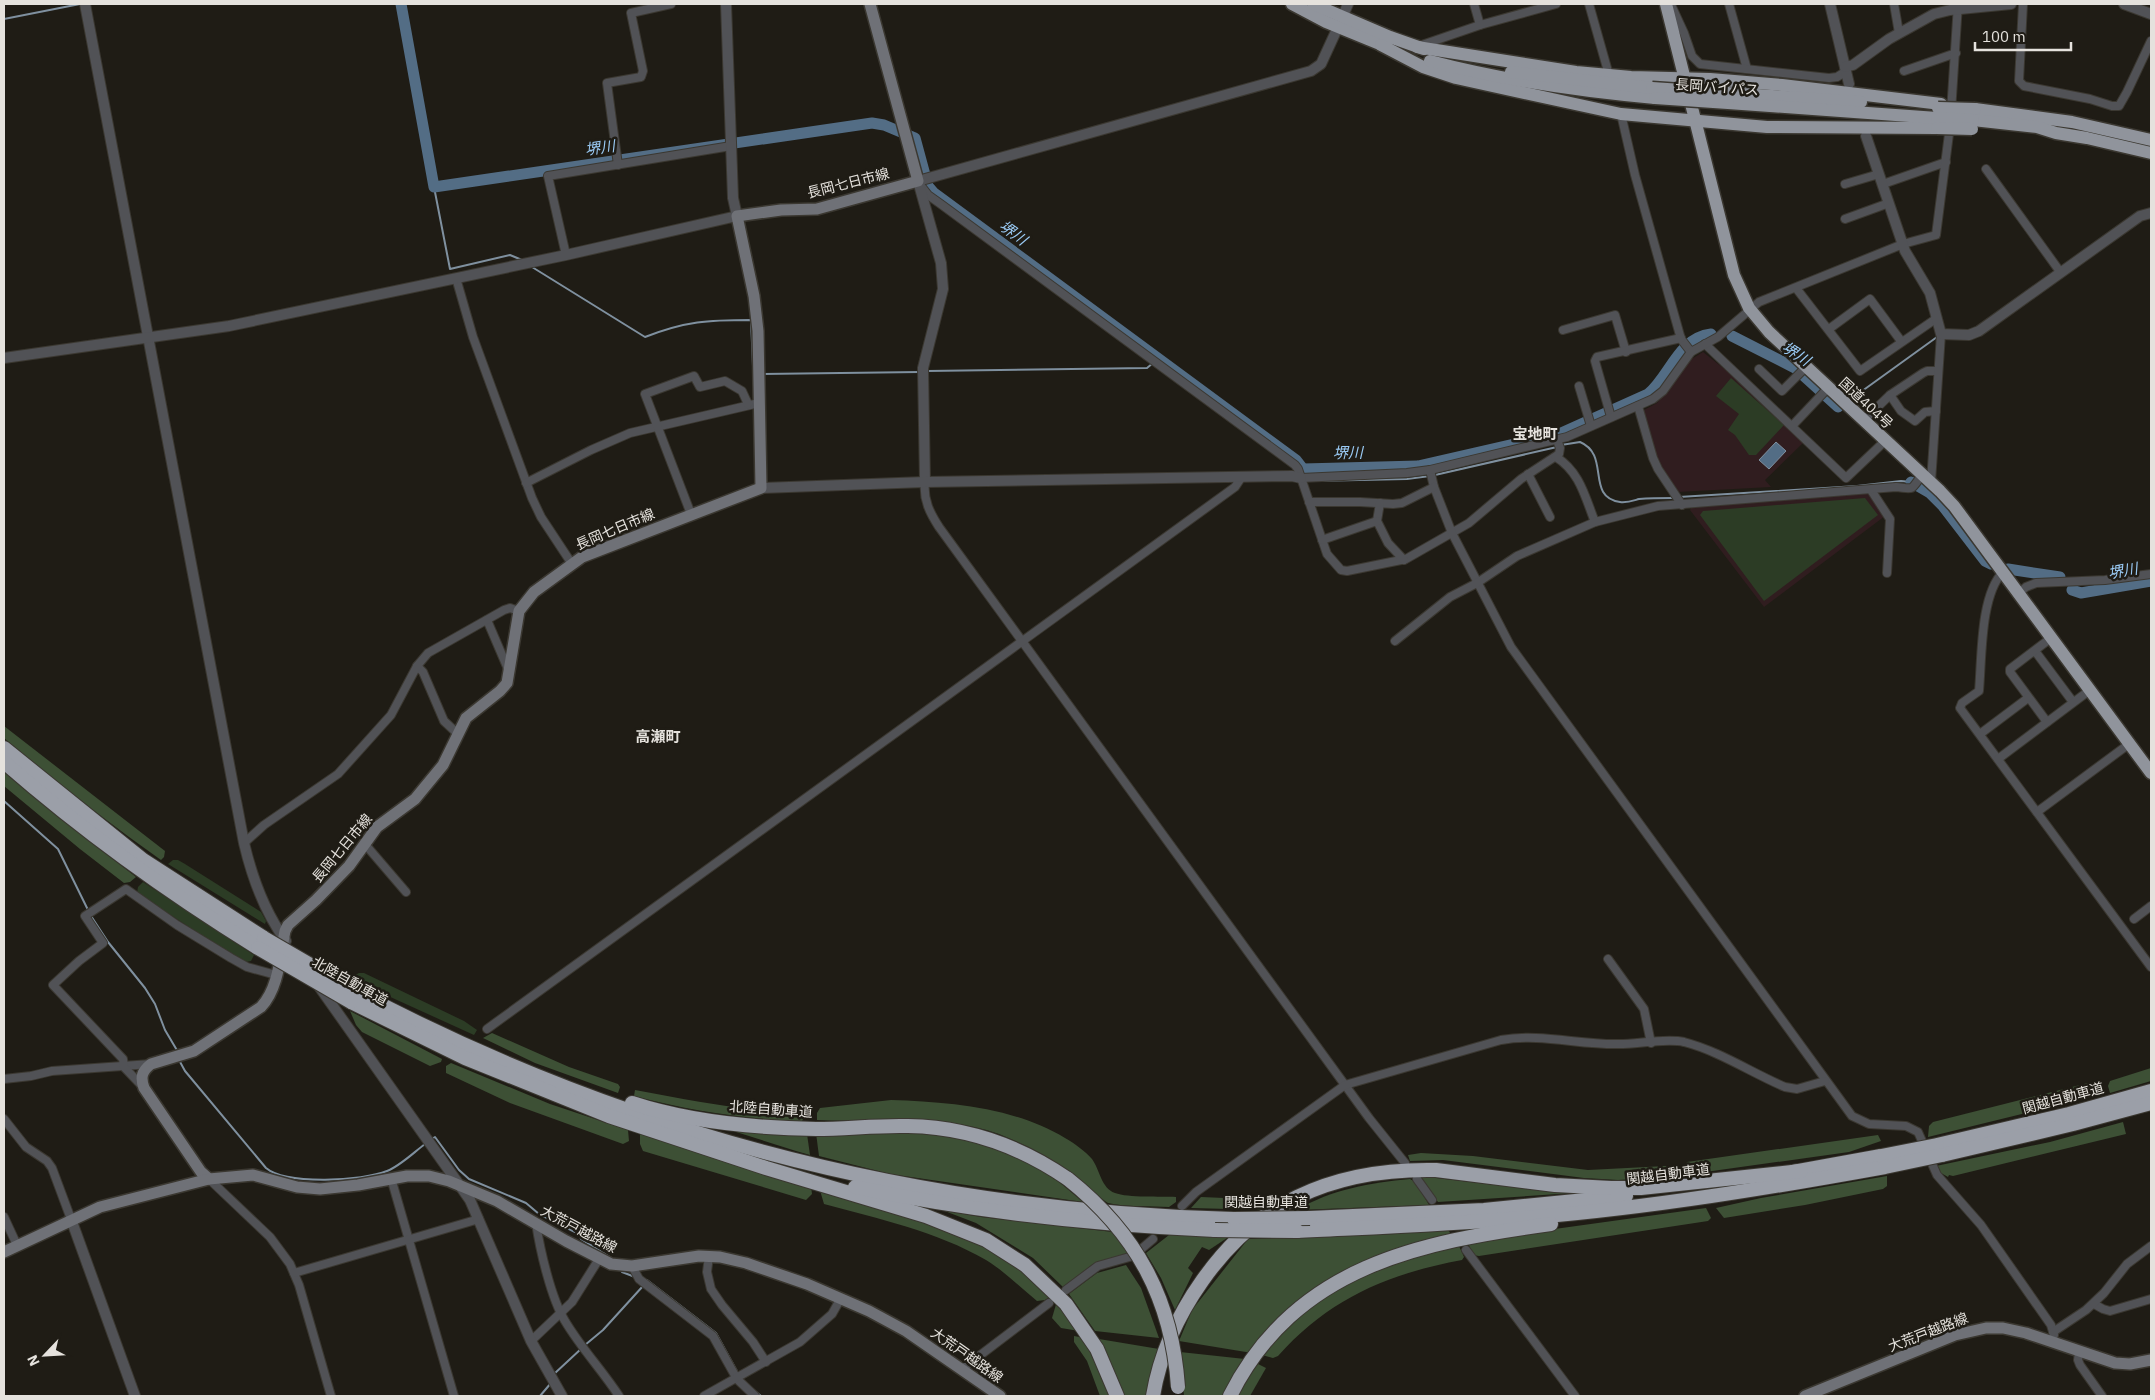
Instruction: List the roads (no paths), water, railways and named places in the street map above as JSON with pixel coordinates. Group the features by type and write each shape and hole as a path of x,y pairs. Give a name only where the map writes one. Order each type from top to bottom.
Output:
{"highway":[{"name":"長岡バイパス","path":"1292,4 1340,22 1478,65 1516,73 1654,93"},
{"name":"長岡バイパス","path":"1313,4 1380,45 1425,60 1508,80 1565,90 1654,93 1938,114"},
{"path":"1667,4 1689,68 1692,72 1710,79"},
{"name":"国道404号","path":"1667,4 1734,275 1749,308 1802,371 1885,440 1921,481 1954,506 2151,772"},
{"path":"1380,45 1423,67 1456,78 1581,107 1622,114 1767,127 1938,114 2049,115 2151,140"},
{"path":"1417,46 1576,72 1782,84 1938,114 1974,115 2151,153"},
{"name":"北陸自動車道","path":"4,748 143,860 261,943"},
{"name":"北陸自動車道","path":"4,762 63,811 162,886 354,997 465,1058 609,1116 958,1227 1004,1251 1045,1282 1076,1316 1097,1349 1117,1396"},
{"name":"北陸自動車道","path":"354,997 516,1063 644,1107 722,1122 776,1127 819,1129 908,1126 946,1129 977,1135 1013,1147 1039,1160 1068,1179 1110,1216 1129,1241 1147,1270 1168,1321 1174,1351 1178,1392"},
{"name":"北陸自動車道","path":"426,1027 562,1087 670,1126 789,1160 842,1173 938,1191 1126,1215 1181,1217"},
{"name":"関越自動車道","path":"1940,1150 2151,1091"},
{"name":"関越自動車道","path":"1714,1190 1752,1191 1940,1150 2072,1124 2151,1103"},
{"name":"北陸自動車道","path":"722,1153 841,1184 936,1203 1127,1225 1181,1217"},
{"name":"関越自動車道","path":"1181,1217 1215,1230 1297,1231 1480,1222 1684,1195 1801,1171 1883,1162"},
{"path":"1153,1396 1158,1372 1174,1330 1190,1300 1211,1270 1254,1225 1283,1205 1310,1192 1365,1175 1414,1170 1436,1170 1582,1188 1641,1188 1684,1195"},
{"path":"1230,1396 1258,1352 1288,1317 1326,1288 1365,1267 1407,1252 1463,1239 1529,1228 1684,1195"},
{"name":"関越自動車道","path":"1181,1217 1234,1219 1310,1218 1484,1210 1684,1195"}],"main road":[{"path":"870,4 918,181"},
{"name":"長岡七日市線","path":"737,216 781,210 817,209 918,181"},
{"path":"737,216 754,296 758,331 754,404 761,488"},
{"name":"長岡七日市線","path":"151,1064 194,1051 260,1007 271,994 283,937 288,925 336,881 377,827 414,799 440,770 466,718 500,691 507,683 519,611 534,592 582,557 761,488"},
{"path":"151,1064 142,1073 144,1088 201,1172 209,1180"},
{"name":"大荒戸越路線","path":"4,1252 71,1219 114,1202 209,1180 252,1175 297,1188 320,1189 358,1185 407,1176 429,1176 449,1181 498,1201 598,1259 616,1265 632,1266 669,1259 709,1256 746,1263 841,1298 906,1331 1000,1396"},
{"name":"大荒戸越路線","path":"1805,1396 1971,1330 2003,1328 2053,1337 2078,1352 2115,1363 2130,1364 2151,1360"}],"street":[{"path":"85,4 244,843 252,874 283,937 461,1186 478,1219 531,1341 562,1396"},
{"path":"618,165 607,83 641,78 643,71 631,13 671,4"},
{"path":"4,358 70,350 148,336 229,326 566,255 737,216 733,198 726,4"},
{"path":"918,181 1311,71 1321,64 1348,4"},
{"path":"1474,4 1480,25"},
{"path":"1417,46 1480,25 1556,4"},
{"path":"1589,4 1609,75"},
{"path":"1667,4 1684,33 1695,62 1706,66 1829,78 1837,77 1845,69 1934,14 1958,7 2011,4"},
{"path":"1729,4 1747,69"},
{"path":"1830,4 1849,84"},
{"path":"1894,4 1899,34"},
{"path":"2023,4 2020,81 2024,86 2090,98 2112,106 2119,106 2151,41"},
{"path":"2124,4 2151,14"},
{"path":"761,488 925,482 1292,476 1301,478 1407,473 1430,470 1557,440 1653,399 1663,391 1691,352 1728,329 1749,308 1759,302 1903,244 1933,237 1938,233 1950,138 1958,7"},
{"path":"1904,71 1956,53"},
{"path":"1622,114 1635,175 1680,338 1691,352"},
{"path":"1395,641 1450,597 1477,583 1517,556 1595,522 1658,506 1896,487 1909,490 1921,481 1936,411 1940,334 1930,293 1912,264 1903,244 1866,136"},
{"path":"566,255 548,176 731,146"},
{"path":"1845,184 1881,179 1946,162"},
{"path":"1986,169 2061,273"},
{"path":"918,181 928,195 1295,465 1329,558 1341,570 1347,571 1404,560 1469,523 1528,474 1556,457 1560,451 1557,440"},
{"path":"918,181 941,263 943,282 941,301 924,368 925,500 929,512 1345,1085 1405,1163"},
{"path":"1845,218 1889,203"},
{"path":"1940,334 1969,335 1979,331 2140,216 2151,213"},
{"path":"456,278 473,337 526,483 541,517 572,564"},
{"path":"1796,288 1860,371 1937,318"},
{"path":"1829,329 1870,299 1901,341"},
{"path":"1563,330 1615,314 1626,352"},
{"path":"1611,417 1595,361 1597,357 1626,352 1680,338"},
{"path":"1705,344 1846,478 1885,440"},
{"path":"1759,369 1782,391 1802,371"},
{"path":"1863,421 1890,395 1925,372 1938,371"},
{"path":"526,483 630,432 658,427 754,404 742,391 725,381 700,387 694,376 645,394 658,427 691,514"},
{"path":"1579,386 1591,426"},
{"path":"1792,426 1825,392"},
{"path":"1890,395 1902,411 1915,421 1926,412 1936,411"},
{"path":"1638,406 1653,458 1658,469 1682,505"},
{"path":"1556,457 1566,463 1574,472 1595,522"},
{"path":"1430,470 1434,487 1452,533 1511,647 1852,1116 1881,1126 1906,1126 1918,1132 1937,1175 1981,1225 2051,1325 2053,1337 2094,1304 2127,1264 2151,1246"},
{"path":"1528,474 1550,517"},
{"path":"487,1029 1235,487 1241,478"},
{"path":"1309,502 1402,503 1434,487"},
{"path":"1871,490 1890,519 1887,573"},
{"path":"1380,503 1377,521 1388,543 1404,560"},
{"path":"1322,540 1377,521"},
{"path":"2003,572 1992,586 1985,624 1979,690 1962,703 1960,708 2151,967"},
{"path":"2018,593 2036,583 2105,580 2151,574"},
{"path":"244,843 264,825 338,774 391,715 417,666 428,653 510,608 519,611"},
{"path":"487,620 510,674"},
{"path":"2046,722 2010,672 2010,669 2052,638"},
{"path":"2035,651 2073,702"},
{"path":"417,666 423,672 444,721 458,734"},
{"path":"1998,759 2090,690"},
{"path":"1980,734 2028,698"},
{"path":"2037,812 2129,744"},
{"path":"364,843 406,892"},
{"path":"144,1088 124,1067 123,1059 53,985 79,961 103,943 85,916 126,889 177,925 231,958 247,967 276,975"},
{"path":"2134,919 2151,906"},
{"path":"1608,959 1644,1009 1651,1042"},
{"path":"1181,1217 1196,1192 1345,1085 1493,1042 1518,1037 1548,1037 1610,1044 1681,1041 1785,1087 1797,1089 1825,1080"},
{"path":"4,1079 31,1076 52,1070 151,1064"},
{"path":"4,1119 26,1147 47,1161 52,1168 135,1396"},
{"path":"391,1178 454,1396"},
{"path":"1417,1179 1432,1200"},
{"path":"209,1180 270,1236 281,1249 294,1273 331,1396"},
{"path":"4,1217 17,1245"},
{"path":"294,1273 478,1219"},
{"path":"536,1223 538,1242 564,1320 619,1396"},
{"path":"1066,1290 1098,1266 1133,1256 1153,1239"},
{"path":"1466,1250 1575,1396"},
{"path":"709,1256 707,1272 711,1289 722,1306 753,1342 766,1362"},
{"path":"531,1341 561,1313 580,1291 598,1259"},
{"path":"632,1266 639,1279 713,1336 737,1379 755,1396"},
{"path":"704,1396 737,1379 810,1335 832,1314 841,1298"},
{"path":"2094,1304 2110,1311 2151,1299"},
{"path":"962,1369 1049,1303"},
{"path":"2078,1352 2080,1365 2102,1396"}],"water":[{"path":"1776,442 1786,451 1769,469 1759,460"}],"waterway":[{"path":"4,19 80,4"},
{"name":"堺川","path":"401,4 434,187 872,123 884,125 915,138 928,186 934,193 1296,460 1303,469 1418,466 1559,434 1648,394 1682,350 1700,337 1711,334"},
{"path":"434,187 450,269 510,255 522,260"},
{"path":"532,267 645,337 697,322 751,320 753,366"},
{"name":"堺川","path":"1732,336 1795,368 1838,407"},
{"path":"1851,399 1937,337"},
{"path":"927,371 1147,368 1153,363"},
{"path":"762,374 920,372"},
{"path":"1561,445 1580,442 1589,448 1597,465 1603,492 1610,499 1630,502 1639,499 1674,498"},
{"path":"1435,475 1557,447"},
{"path":"1311,481 1407,479 1430,476"},
{"path":"1679,497 1857,486 1901,481 1911,482"},
{"name":"堺川","path":"1911,482 1930,493 1942,505 1985,561 1991,564"},
{"name":"堺川","path":"2008,569 2060,577"},
{"name":"堺川","path":"2072,590 2081,593 2151,581"},
{"path":"4,801 58,849 89,912"},
{"path":"91,916 108,942 145,988 155,1004 165,1030 178,1052"},
{"path":"179,1060 185,1071 266,1168 276,1173 290,1177 325,1180 361,1177 387,1171 397,1166 425,1144"},
{"path":"430,1140 435,1137 459,1170 469,1179 526,1203 539,1214 579,1234 581,1239 613,1259"},
{"path":"620,1269 622,1272 635,1277"},
{"path":"647,1280 716,1333 739,1375"},
{"path":"585,1345 603,1330 643,1286"},
{"path":"554,1374 582,1348"},
{"path":"540,1396 551,1383"},
{"path":"756,1392 761,1396"}],"district":[{"name":"宝地町","path":"1535,434"},
{"name":"高瀬町","path":"658,737"}]}
